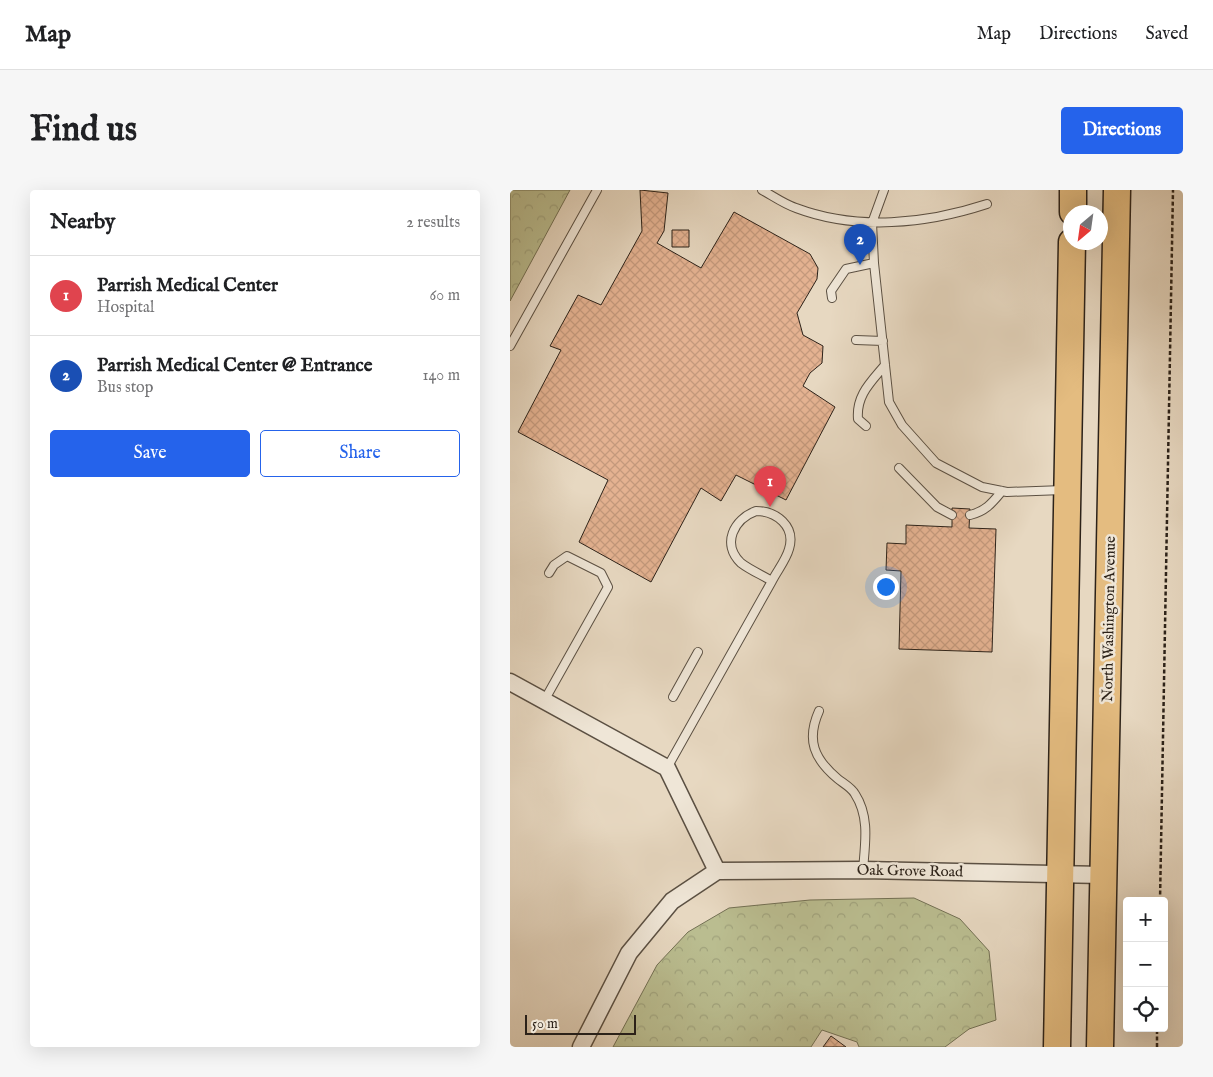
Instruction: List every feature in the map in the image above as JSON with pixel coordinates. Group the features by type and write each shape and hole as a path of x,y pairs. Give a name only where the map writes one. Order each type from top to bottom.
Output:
{"main road":[{"path":"1072,205 1073,190"},
{"name":"North Washington Avenue","path":"1100,1047 1117,190"},
{"path":"1057,1047 1072,250"}],"street":[{"path":"510,682 667,768 717,871 672,901 628,953 581,1047"},
{"name":"Oak Grove Road","path":"717,871 863,870 1104,875"}],"lane":[{"path":"510,346 597,190"},
{"path":"762,190 794,208 831,219 872,223 940,216 987,204"},
{"path":"884,190 872,223 874,263 889,402 902,425 936,463 982,487 1002,491 1068,490"},
{"path":"832,298 831,291 846,269 874,263"},
{"path":"856,340 883,341"},
{"path":"866,426 858,419 857,406 865,388 885,365"},
{"path":"899,468 937,507 952,515"},
{"path":"970,515 982,512 991,505 1002,491"},
{"path":"667,768 786,557 791,538 788,528 779,517 765,511 746,514 733,528 732,548 742,564 772,581"},
{"path":"544,701 608,587 602,573 567,556 554,565 549,573"},
{"path":"673,697 698,652"},
{"path":"819,711 813,724 812,746 828,770 855,793 867,825 863,870"}],"path":[{"path":"1160,897 1173,190"},
{"path":"1157,1047 1158,1032"}],"green space":[{"path":"510,190 570,190 510,301"},
{"path":"914,898 960,919 989,951 996,1020 969,1029 945,1047 859,1047 857,1042 822,1030 811,1047 613,1047 657,965 688,932 729,908 810,900"}],"building":[{"path":"640,190 668,193 664,231 657,243 701,268 734,212 810,254 818,268 817,279 797,313 803,335 823,346 822,363 810,373 803,386 835,407 786,500 736,475 721,501 701,488 651,582 579,542 608,480 518,432 561,350 550,346 578,295 601,305 642,231"},
{"path":"672,230 689,230 689,247 672,247"},
{"path":"952,508 970,509 969,528 996,529 992,652 899,649 901,571 886,570 887,543 906,544 906,525 952,527"},
{"path":"831,1036 846,1047 823,1047"}],"place":[{"name":"Parrish Medical Center @ Entrance","path":"860,265"},
{"name":"Parrish Medical Center","path":"770,507"}]}
